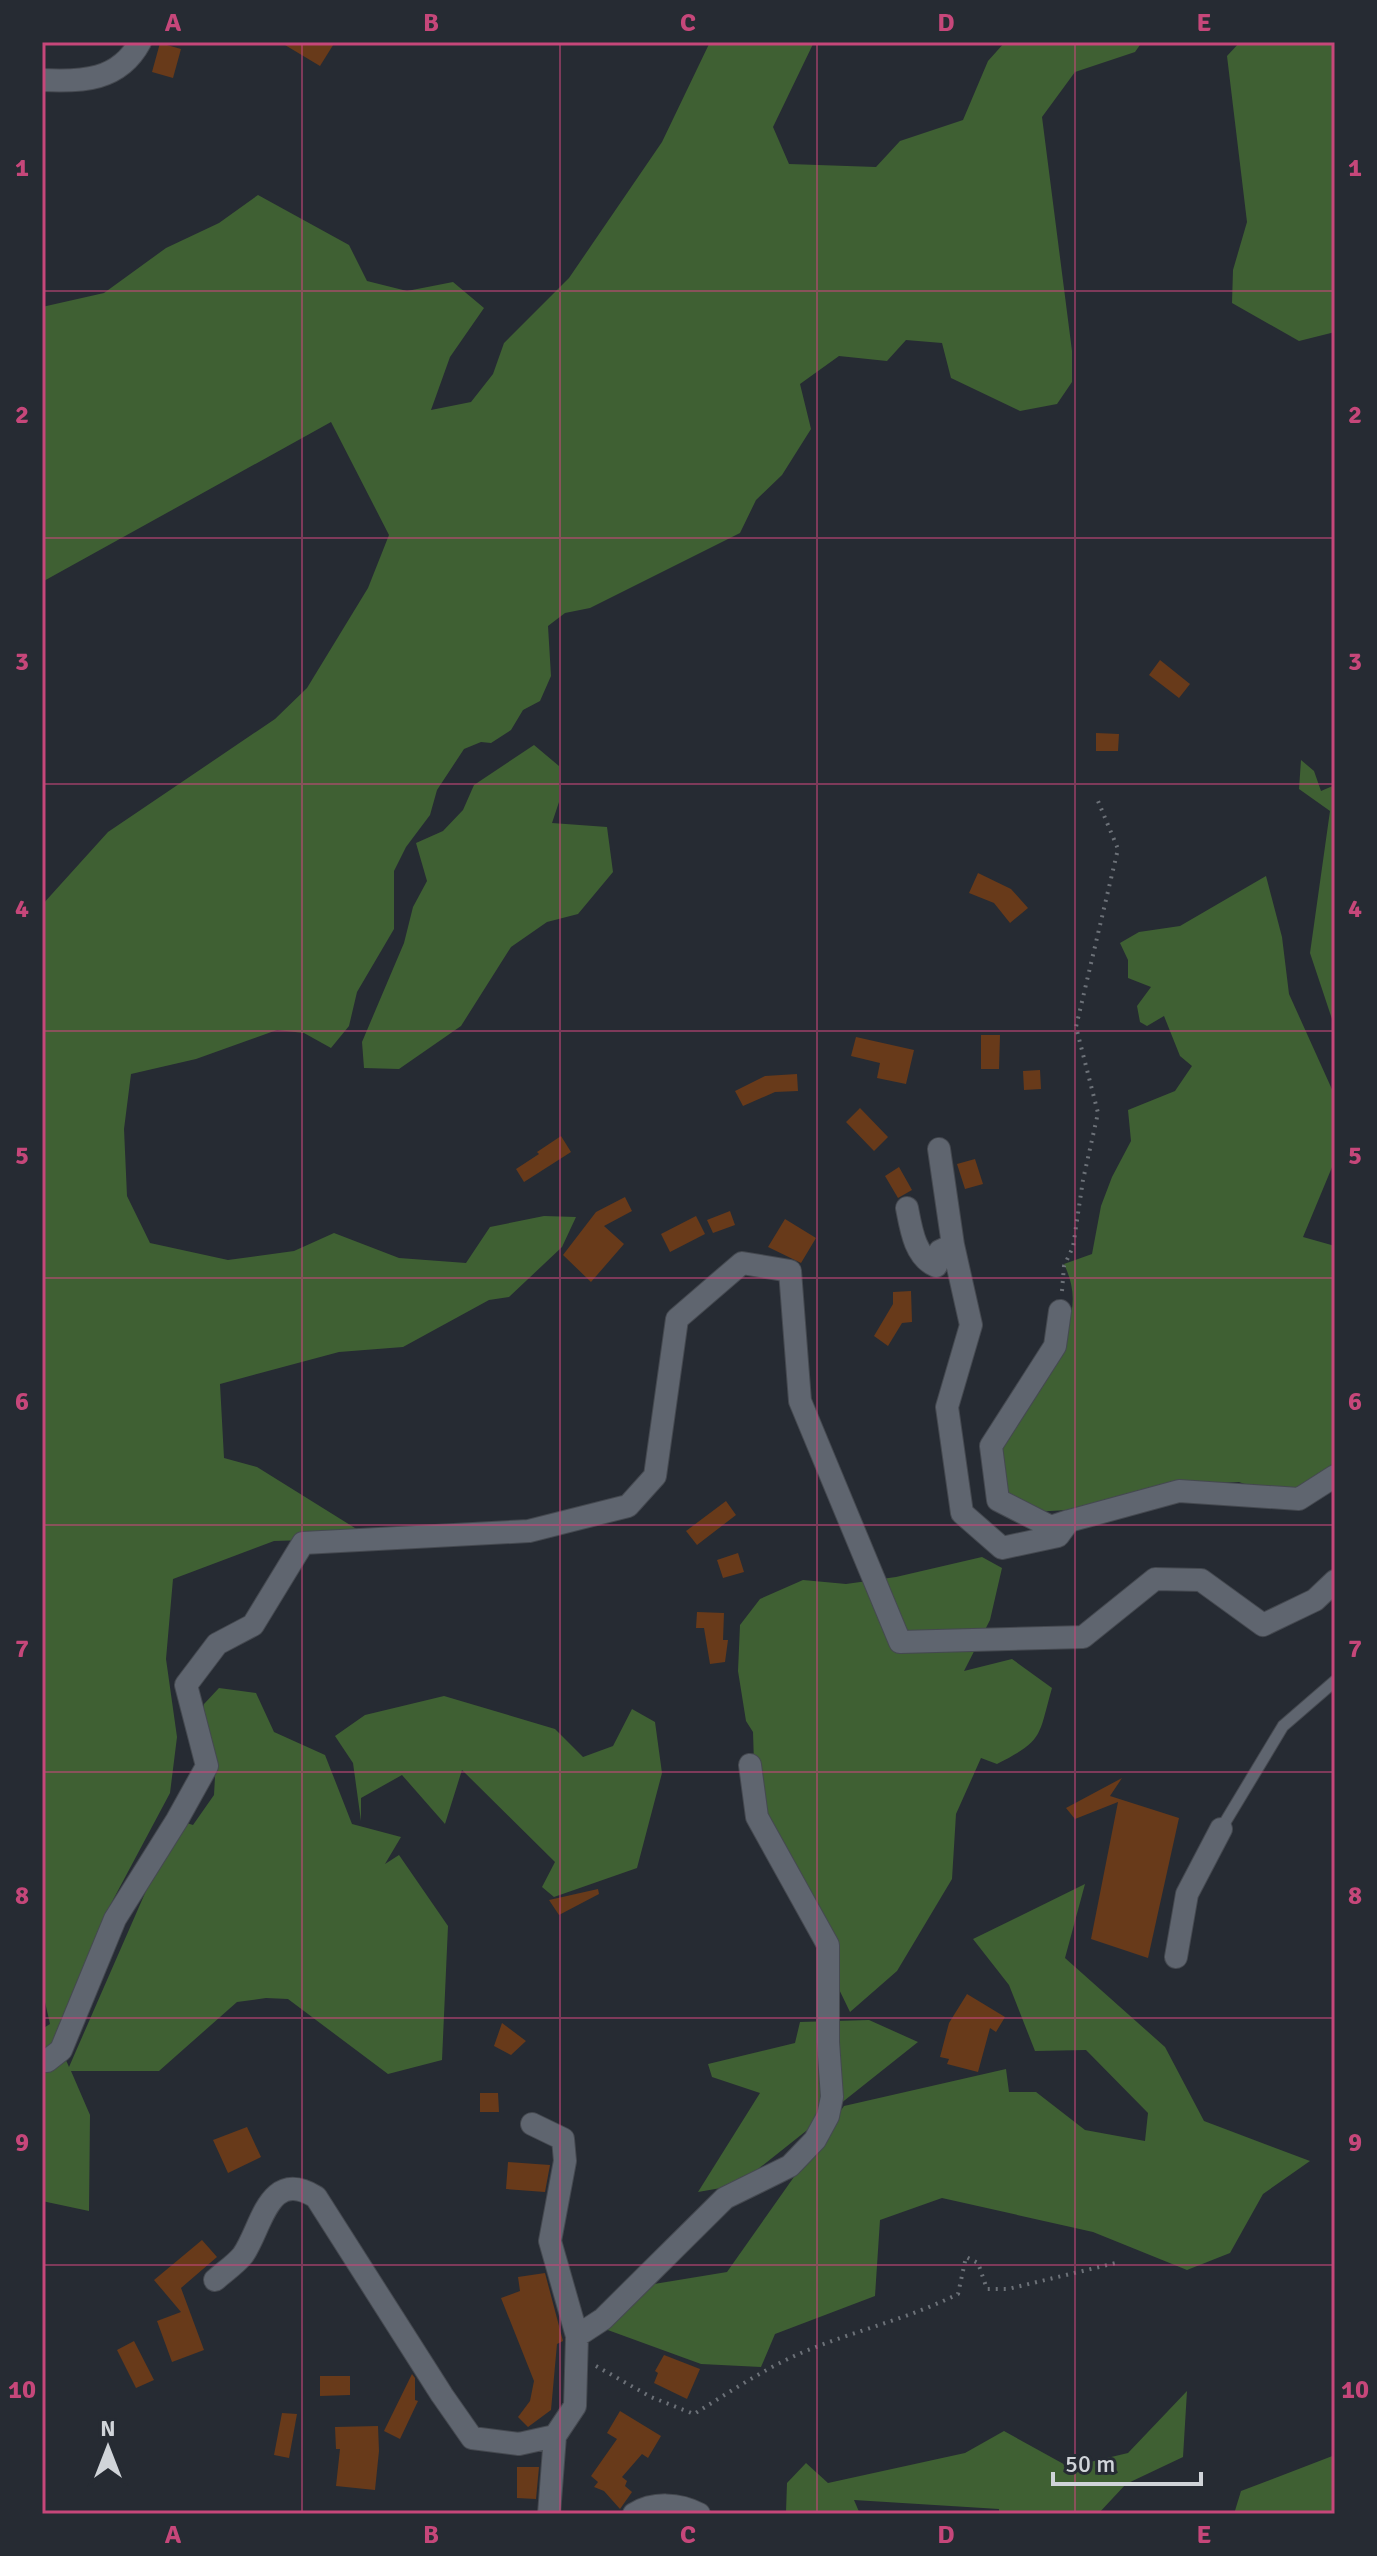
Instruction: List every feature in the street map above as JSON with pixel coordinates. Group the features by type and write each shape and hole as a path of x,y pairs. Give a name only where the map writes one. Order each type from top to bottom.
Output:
{"street":[{"path":"42,80 78,82 107,73 126,62 140,42"},
{"path":"939,1149 953,1245 971,1325 947,1407 962,1513 1002,1548 1058,1536 1069,1521"},
{"path":"907,1208 917,1249 925,1261 936,1266 940,1251 953,1245"},
{"path":"42,2061 47,2061 61,2050 115,1919 207,1766 186,1685 217,1644 253,1625 303,1543 529,1531 628,1506 655,1476 677,1319 742,1263 790,1271 800,1401 900,1642 1083,1637 1155,1579 1201,1580 1263,1625 1320,1601 1335,1581"},
{"path":"1060,1311 1055,1346 991,1446 998,1500 1051,1527 1179,1491 1299,1499 1335,1476"},
{"path":"577,2346 725,2198 790,2166 815,2140 828,2116 832,2097 828,2042 828,1945 757,1817 750,1765"},
{"path":"1176,1957 1187,1894 1221,1829"},
{"path":"532,2124 563,2139 565,2161 550,2241 577,2346 575,2406 555,2436 549,2514"},
{"path":"215,2280 242,2255 266,2205 285,2191 303,2189 316,2197 472,2438 519,2444 555,2436"},
{"path":"634,2514 645,2507 678,2505 699,2514"}],"lane":[{"path":"1221,1829 1283,1726 1335,1681"}],"path":[{"path":"1060,1311 1064,1266 1073,1247 1083,1180 1098,1113 1076,1027 1118,849 1098,801"},
{"path":"577,2346 651,2397 694,2414 798,2354 931,2307 958,2294 966,2257 978,2263 987,2289 1008,2289 1120,2262"}],"green space":[{"path":"710,42 814,42 773,127 789,164 876,167 900,141 963,120 988,61 1005,42 1142,42 1135,52 1075,72 1042,117 1072,351 1072,382 1057,404 1020,411 951,378 942,343 906,340 887,361 839,356 800,384 811,429 782,475 756,500 740,533 590,608 565,613 548,626 551,676 540,701 523,710 511,730 491,743 481,742 464,749 437,790 430,815 406,847 394,871 394,929 357,992 349,1026 331,1048 304,1033 277,1030 196,1059 131,1074 124,1129 127,1196 150,1243 228,1260 294,1251 334,1233 399,1258 466,1263 490,1227 544,1216 576,1217 562,1247 509,1297 489,1300 403,1347 339,1352 220,1384 224,1458 257,1467 371,1538 274,1541 173,1579 166,1659 177,1737 170,1793 106,1913 62,2051 69,2067 177,1820 193,1825 214,1795 216,1759 201,1743 204,1704 219,1688 256,1693 274,1732 325,1755 352,1824 401,1837 385,1864 399,1855 448,1926 442,2060 388,2074 288,1999 237,2002 159,2071 71,2071 90,2115 89,2211 42,2201 42,2029 50,2024 42,1989 42,905 108,832 275,719 307,688 368,588 389,535 331,422 42,582 42,307 104,293 166,248 219,223 258,195 349,245 367,281 407,291 453,282 484,308 450,357 431,410 471,402 493,374 504,343 569,278 662,142"},
{"path":"1240,42 1335,42 1335,332 1299,341 1232,303 1233,270 1247,222 1227,56"},
{"path":"534,745 559,766 559,802 552,823 607,827 613,872 578,914 547,922 511,947 461,1026 399,1069 364,1068 362,1042 404,943 413,907 427,881 416,843 443,831 463,810 474,785"},
{"path":"1301,760 1314,771 1321,791 1335,785 1335,1028 1310,953 1330,811 1299,789"},
{"path":"1266,876 1282,937 1289,994 1335,1096 1335,1160 1303,1237 1335,1246 1335,1473 1292,1491 1268,1492 1239,1482 1171,1485 1086,1509 1032,1512 1006,1500 990,1455 1067,1326 1073,1295 1064,1264 1092,1254 1101,1206 1131,1141 1128,1110 1175,1091 1192,1066 1180,1056 1164,1016 1147,1026 1140,1022 1137,1006 1151,987 1128,978 1128,960 1120,943 1139,932 1180,926"},
{"path":"982,1557 1002,1568 990,1620 964,1671 1012,1659 1052,1688 1044,1717 1037,1735 1023,1749 997,1764 981,1758 956,1814 952,1879 897,1971 850,2012 818,1946 789,1898 755,1794 753,1732 746,1721 738,1671 740,1625 760,1599 803,1580 846,1584 896,1577"},
{"path":"444,1696 555,1729 583,1757 613,1746 632,1709 655,1722 662,1773 637,1868 554,1897 542,1887 555,1862 462,1770 445,1824 402,1775 361,1798 361,1821 353,1763 335,1736 365,1715"},
{"path":"1085,1884 1065,1958 1165,2047 1204,2121 1310,2161 1263,2194 1230,2253 1187,2270 1093,2232 942,2198 880,2220 875,2296 775,2334 761,2367 701,2364 605,2329 648,2285 727,2272 844,2106 1006,2069 1009,2092 1036,2092 1085,2130 1145,2141 1148,2113 1086,2050 1035,2051 1009,1985 973,1939"},
{"path":"869,2020 918,2042 738,2185 698,2192 760,2093 712,2077 708,2064 795,2043 800,2022"},
{"path":"1187,2391 1183,2457 1126,2484 1098,2514 999,2514 999,2509 854,2500 860,2514 774,2514 786,2512 787,2483 806,2463 828,2483 965,2453 1004,2431 1069,2467 1128,2453"},
{"path":"1335,2455 1335,2514 1234,2514 1241,2491"}],"building":[{"path":"280,42 335,42 320,66"},
{"path":"160,43 181,49 173,78 152,72"},
{"path":"1160,660 1190,684 1179,698 1149,675"},
{"path":"1096,733 1119,734 1118,751 1096,751"},
{"path":"978,873 1011,889 1028,908 1010,923 994,903 969,893"},
{"path":"981,1035 1000,1035 999,1069 981,1069"},
{"path":"856,1037 914,1050 906,1084 877,1078 880,1063 851,1056"},
{"path":"1040,1070 1041,1089 1024,1090 1023,1071"},
{"path":"797,1074 798,1091 775,1092 743,1106 735,1091 765,1076"},
{"path":"860,1108 888,1137 874,1151 846,1122"},
{"path":"561,1136 571,1152 524,1182 516,1169"},
{"path":"975,1159 983,1184 965,1189 957,1164"},
{"path":"899,1167 912,1190 898,1198 885,1176"},
{"path":"625,1197 632,1211 604,1226 624,1244 591,1282 563,1255 596,1212"},
{"path":"730,1211 735,1225 713,1233 707,1220"},
{"path":"696,1216 705,1234 670,1252 661,1234"},
{"path":"785,1219 816,1238 801,1263 768,1247"},
{"path":"911,1291 912,1322 902,1323 888,1346 874,1336 893,1304 893,1292"},
{"path":"726,1501 736,1515 697,1545 686,1531"},
{"path":"738,1553 744,1572 723,1578 717,1560"},
{"path":"697,1612 724,1613 723,1640 728,1640 725,1662 710,1664 704,1628 696,1628"},
{"path":"1122,1778 1110,1796 1179,1818 1148,1958 1091,1939 1118,1802 1075,1819 1066,1808"},
{"path":"598,1889 599,1894 559,1915 549,1900"},
{"path":"967,1994 1005,2017 996,2032 990,2028 978,2072 947,2064 949,2059 940,2057 949,2023"},
{"path":"502,2023 526,2041 511,2055 494,2046"},
{"path":"480,2093 498,2093 499,2112 480,2112"},
{"path":"247,2127 261,2157 228,2173 213,2140"},
{"path":"508,2162 550,2165 545,2192 506,2189"},
{"path":"202,2240 217,2257 181,2288 204,2350 172,2362 157,2321 181,2312 154,2280"},
{"path":"545,2273 563,2341 557,2344 551,2410 528,2427 518,2417 530,2401 534,2381 501,2298 520,2291 518,2277"},
{"path":"134,2341 154,2380 136,2388 117,2350"},
{"path":"664,2355 700,2369 687,2399 654,2383 658,2373 655,2371"},
{"path":"412,2374 415,2378 415,2400 418,2401 400,2439 384,2431"},
{"path":"320,2376 350,2376 350,2395 320,2396"},
{"path":"620,2411 661,2436 648,2458 642,2454 622,2477 627,2481 625,2486 632,2492 620,2509 604,2491 594,2487 598,2482 591,2476 617,2439 607,2433"},
{"path":"282,2413 297,2414 289,2458 274,2455"},
{"path":"378,2426 375,2490 336,2486 340,2449 336,2449 335,2427"},
{"path":"517,2467 539,2467 536,2499 517,2498"}]}
